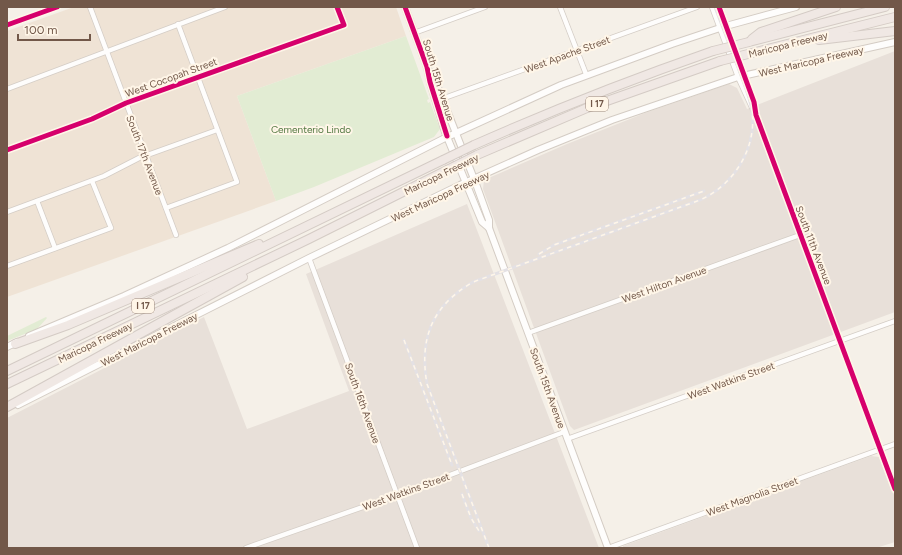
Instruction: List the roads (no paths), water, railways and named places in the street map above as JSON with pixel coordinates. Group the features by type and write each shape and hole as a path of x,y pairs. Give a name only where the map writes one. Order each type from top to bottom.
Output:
{"highway":[{"path":"749,42 761,32 836,7"},
{"name":"Maricopa Freeway","path":"7,371 474,145 554,110 643,75 713,51 885,7"},
{"name":"Maricopa Freeway","path":"7,384 270,258 478,155 587,108 720,61 895,17"},
{"path":"752,53 766,53 817,41 895,31"},
{"path":"11,345 68,325 265,241 278,240"},
{"path":"7,408 250,273 270,258"}],"main road":[{"name":"South 15th Avenue","path":"405,7 427,67 430,82 456,132 474,179 489,220 489,228 608,548"},
{"path":"11,345 32,334 115,300 228,248 447,136 586,74 723,27 796,7"},
{"name":"West Maricopa Freeway","path":"7,408 38,396 309,258 466,182 598,126 741,76 895,42"},
{"name":"South 15th Avenue","path":"439,100 447,136 482,222 489,228"}],"street":[{"path":"7,25 57,7"},
{"name":"South 17th Avenue","path":"90,7 176,235"},
{"path":"7,89 225,7"},
{"name":"West Cocopah Street","path":"7,150 92,119 126,103 344,25 337,7"},
{"path":"414,33 485,7"},
{"path":"560,7 586,74"},
{"name":"West Apache Street","path":"439,100 697,7"},
{"name":"South 11th Avenue","path":"712,7 723,27 895,489"},
{"name":"South 11th Avenue","path":"719,7 723,27"},
{"path":"166,208 237,182 178,24"},
{"path":"7,212 92,181 146,156 217,130"},
{"path":"7,266 111,228 92,181"},
{"path":"37,201 55,248"},
{"name":"West Hilton Avenue","path":"528,333 800,235"},
{"name":"South 16th Avenue","path":"309,258 417,548"},
{"name":"West Watkins Street","path":"567,439 895,321"},
{"name":"West Watkins Street","path":"246,548 397,495 564,432"},
{"name":"West Magnolia Street","path":"608,548 895,444"}],"railway":[{"path":"489,548 427,384 425,352 427,338 432,325 438,313 447,302 459,291 473,282 700,200 723,185 733,175 741,164 751,138 753,125 752,111 747,90 715,7"},
{"path":"539,254 554,245 704,191"},
{"path":"404,340 452,465"},
{"path":"462,494 471,518 479,531"}],"park label":[{"name":"Cementerio Lindo","path":"311,129"}]}
